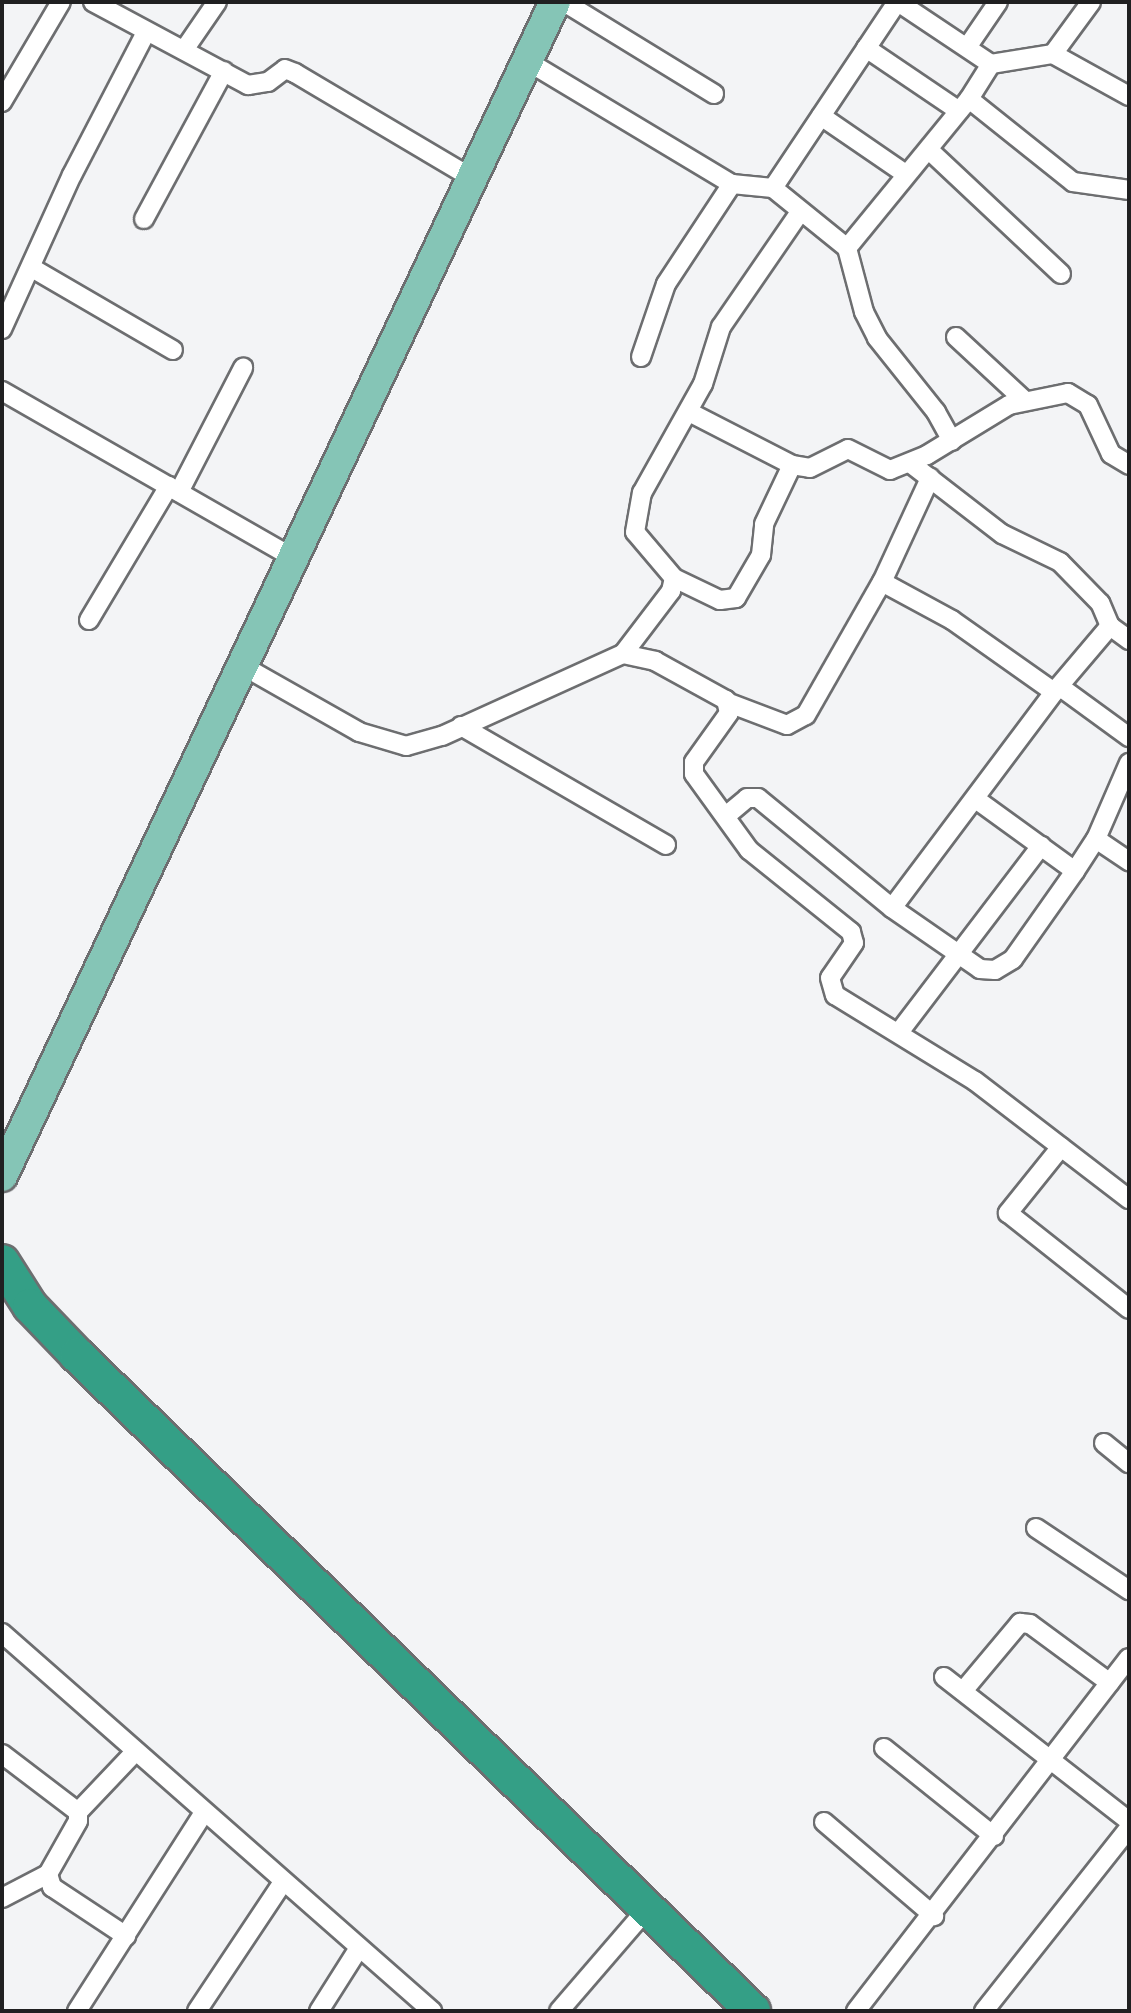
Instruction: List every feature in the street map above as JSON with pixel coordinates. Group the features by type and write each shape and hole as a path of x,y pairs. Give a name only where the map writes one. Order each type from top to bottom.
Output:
{"highway":[{"path":"2,1262 16,1298 648,1908 742,2007"}],"main road":[{"path":"2,1176 555,2"}],"street":[{"path":"2,102 61,2"},
{"path":"93,2 146,32 258,86 277,71 295,73 472,178"},
{"path":"184,50 217,2"},
{"path":"564,2 714,94"},
{"path":"773,188 897,2 991,64 1053,54 1129,96"},
{"path":"968,46 998,2"},
{"path":"1053,54 1091,2"},
{"path":"2,329 66,188 146,32"},
{"path":"866,48 964,105 1073,182 1129,190"},
{"path":"527,61 732,184 773,188 847,248 864,312 877,338 936,412 952,441"},
{"path":"847,248 904,173 929,150 991,64"},
{"path":"144,219 224,71"},
{"path":"821,116 904,173"},
{"path":"929,150 1061,274"},
{"path":"641,357 666,284 732,184"},
{"path":"792,465 764,524 761,555 736,598 720,600 674,578 639,539 633,524 642,493 708,374 721,327 800,212"},
{"path":"32,268 173,350"},
{"path":"956,337 1025,401"},
{"path":"89,620 174,489 243,368"},
{"path":"2,391 294,558"},
{"path":"689,412 792,465 810,468 848,449 890,470 952,441 989,416 1025,401 1060,393 1083,400 1111,454 1129,465"},
{"path":"910,463 1002,534 1060,562 1100,603 1110,626 1129,640"},
{"path":"623,654 655,661 729,703 778,724 797,722 806,715 882,582 930,478"},
{"path":"243,666 359,732 393,745 419,745 623,654 671,591 674,578"},
{"path":"882,582 952,620 1129,737"},
{"path":"892,908 977,800 1056,689 1110,626"},
{"path":"729,703 729,713 692,768 749,850 851,932 854,943 830,978 835,995 900,1031 1129,1199"},
{"path":"461,726 666,845"},
{"path":"727,815 747,798 758,798 892,908 958,955 980,969 1002,969 1096,839 1129,763"},
{"path":"977,800 1075,871"},
{"path":"1096,839 1129,861"},
{"path":"900,1031 1041,846"},
{"path":"1061,1147 1008,1213 1129,1309"},
{"path":"1104,1443 1129,1463"},
{"path":"1036,1528 1129,1590"},
{"path":"963,1691 1020,1623 1030,1624 1110,1683"},
{"path":"2,1633 203,1814 432,2011"},
{"path":"856,2011 934,1916 1129,1658"},
{"path":"944,1677 1053,1757 1129,1821"},
{"path":"884,1748 994,1836"},
{"path":"2,1898 48,1874 78,1821 78,1812 134,1753"},
{"path":"2,1754 78,1812"},
{"path":"77,2011 203,1814"},
{"path":"824,1822 934,1916"},
{"path":"984,2011 1129,1828"},
{"path":"48,1874 61,1895 126,1936"},
{"path":"197,2011 283,1882"},
{"path":"559,2011 648,1908"},
{"path":"319,2011 359,1948"}]}
